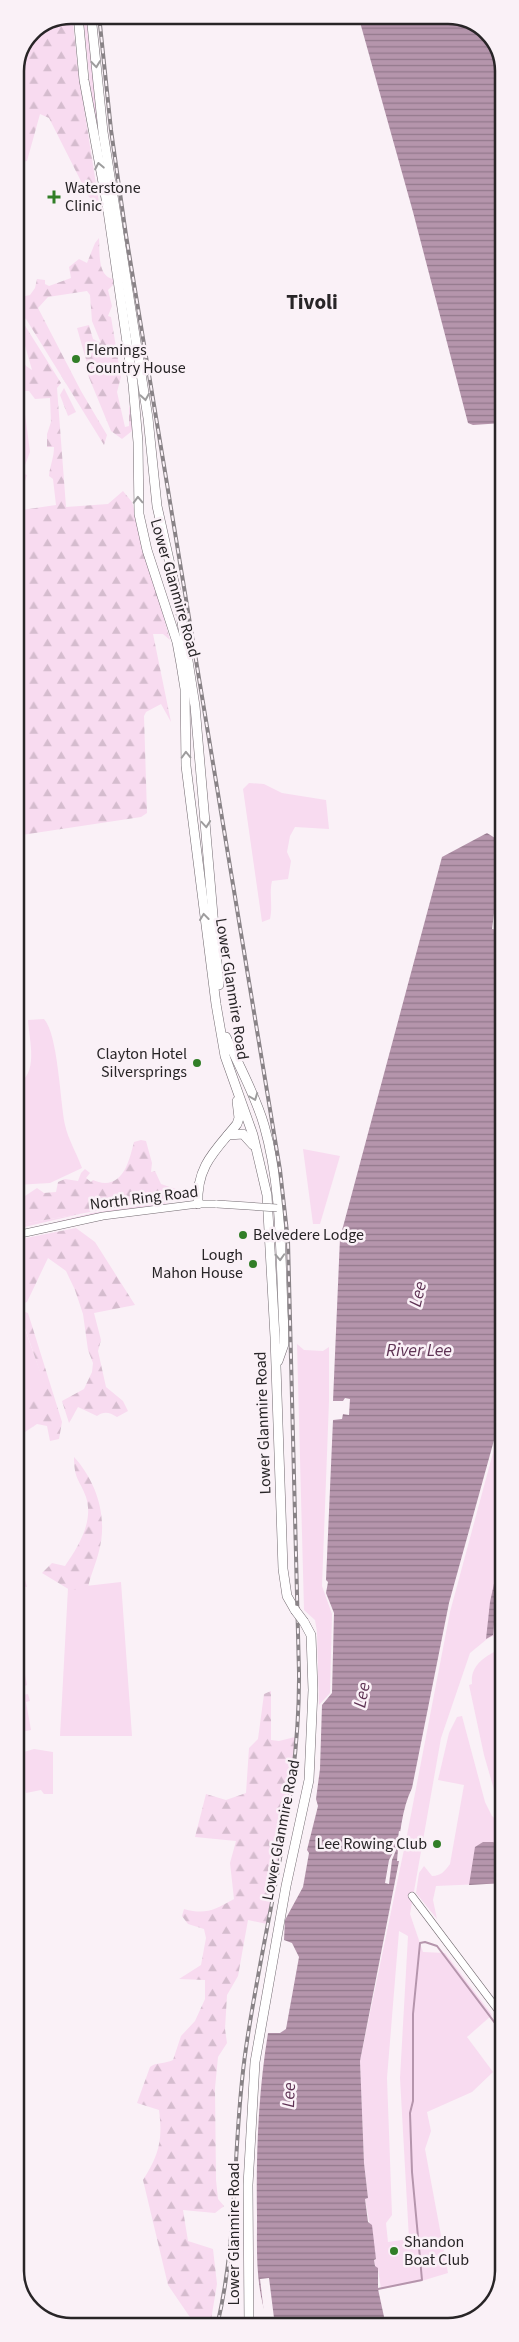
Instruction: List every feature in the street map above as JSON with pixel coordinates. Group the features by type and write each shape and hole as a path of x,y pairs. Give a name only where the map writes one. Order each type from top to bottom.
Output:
{"highway":[{"name":"Lower Glanmire Road","path":"79,24 84,80 107,204 133,384 138,442 139,514 147,550 177,642 181,664 184,689 186,766 212,978 225,1056 258,1156 267,1195"},
{"name":"Lower Glanmire Road","path":"92,24 103,132 148,418 157,506 180,609 195,706 218,979 226,1037 233,1069 257,1134 263,1160 267,1195 276,1363 283,1569 287,1596 311,1635 314,1719 309,1780 285,1893 255,2062 248,2185 249,2318"},
{"path":"226,1037 250,1086 264,1126 272,1163 277,1208 284,1330 284,1344 276,1363"},
{"path":"198,1204 199,1188 209,1158 237,1123 238,1107 225,1056"},
{"path":"228,1134 236,1133 248,1137 258,1156"}],"main road":[{"name":"North Ring Road","path":"24,1232 102,1216 198,1204 277,1208"},
{"path":"412,1896 495,2006"}],"green space":[{"path":"73,24 78,70 99,203 89,197 49,118 40,114 27,161 24,162 24,71 27,53 45,32 53,27"},
{"path":"84,24 89,24 117,251 90,85"},
{"path":"99,238 102,268 108,277 113,279 113,285 108,290 112,306 108,316 111,317 121,377 117,392 125,427 129,426 129,407 132,406 132,431 122,439 111,431 88,375 89,370 77,328 89,325 93,339 101,343 92,321 90,295 87,291 48,297 38,308 81,391 107,435 104,445 24,318 24,296 30,295 35,288 37,279 45,280 45,284 49,286 71,278 69,267 79,259 87,263"},
{"path":"24,324 61,383 57,388 66,507 108,504 123,491 132,502 170,640 163,634 153,634 171,722 161,704 146,712 144,716 147,813 141,817 24,835 24,510 56,505 53,479 49,476 54,447 47,447 47,434 51,422 50,398 35,399 29,391 24,391 24,362 32,370 24,342"},
{"path":"64,388 76,412 68,416 60,395"},
{"path":"24,413 25,414 30,452 24,467"},
{"path":"249,783 264,784 282,793 326,800 329,829 295,827 290,836 287,852 291,861 288,879 272,881 270,919 262,922 243,789"},
{"path":"44,1019 49,1027 55,1053 65,1125 82,1168 50,1183 24,1185 24,1079 28,1074 31,1057 28,1020"},
{"path":"146,1141 152,1163 151,1172 155,1171 161,1184 176,1189 187,1189 182,1196 24,1224 24,1197 37,1188 44,1193 56,1192 58,1182 65,1179 78,1181 85,1169 90,1173 86,1178 91,1182 93,1180 103,1183 112,1182 126,1168 134,1142"},
{"path":"303,1149 340,1156 320,1224 313,1224"},
{"path":"165,1202 170,1203 85,1216 24,1230 92,1213"},
{"path":"84,1213 24,1227 24,1224"},
{"path":"76,1228 95,1242 135,1305 94,1313 101,1340 98,1351 106,1387 123,1401 128,1411 117,1417 107,1413 97,1416 78,1407 69,1423 62,1401 84,1389 92,1372 93,1363 88,1350 83,1314 66,1271 48,1258 27,1302 24,1303 24,1238"},
{"path":"24,1312 28,1313 62,1422 59,1439 50,1441 47,1426 37,1424 24,1433 24,1390 44,1384 24,1325"},
{"path":"24,1327 45,1385 24,1390"},
{"path":"297,1344 304,1350 323,1351 329,1347 329,1401 322,1586 332,1614 330,1693 319,1705 317,1632 315,1620 304,1610"},
{"path":"495,1445 495,1635 487,1639 470,1653 441,1738 410,1914 423,1952 445,1953 492,2015 467,2037 493,2072 472,2092 427,2112 431,2131 425,2149 448,2273 418,2282 381,2289 378,2269 375,2266 374,2260 376,2259 365,2199 368,2198 364,2163 360,2061 407,1835 450,1612","holes":["399,1931 408,1936 400,2078 409,2239 388,2242 386,2223 392,2215 387,2078"]},
{"path":"74,1457 89,1478 99,1501 102,1526 99,1551 88,1588 70,1590 42,1573 52,1563 65,1566 75,1551 86,1525 88,1506 76,1475"},
{"path":"24,1576 27,1587 24,1586"},
{"path":"121,1582 132,1736 60,1736 68,1588"},
{"path":"495,1652 495,1793 484,1755 469,1685 472,1684 472,1677 477,1665"},
{"path":"24,1669 27,1685 24,1686"},
{"path":"271,1691 271,1740 279,1741 295,1737 292,1778 267,1924 248,1920 238,1976 227,1995 225,2029 227,2043 218,2057 215,2088 216,2180 218,2199 224,2206 215,2213 183,2210 188,2241 213,2249 217,2284 211,2318 191,2318 168,2285 143,2180 153,2163 160,2139 159,2110 137,2103 150,2067 173,2060 181,2036 195,2021 205,1999 205,1980 179,1979 201,1965 206,1938 204,1929 188,1924 182,1916 184,1909 198,1912 210,1910 234,1899 230,1863 236,1841 195,1837 206,1794 226,1800 246,1793 249,1748 258,1739 264,1694"},
{"path":"28,1694 30,1701 26,1702 31,1730 24,1731 24,1695"},
{"path":"462,1716 485,1802 495,1819 495,1883 436,1886 433,1900 437,1919 416,1893 419,1873 424,1866 432,1876 435,1876 442,1873 450,1864 464,1785 438,1780 449,1733 457,1717"},
{"path":"34,1749 53,1752 53,1794 44,1794 41,1790 26,1793 24,1784 24,1752"}],"water":[{"path":"361,24 460,25 479,35 492,53 495,71 495,424 473,425 468,423 413,212"},
{"name":"River Lee","path":"487,833 495,838 495,906 492,929 495,930 495,1437 449,1603 412,1788 402,1823 397,1861 399,1861 360,2061 364,2163 368,2198 365,2199 368,2222 372,2225 376,2259 374,2260 375,2266 378,2268 378,2289 384,2318 267,2318 259,2286 257,2245 257,2148 262,2079 268,2033 280,2033 286,2029 299,1957 292,1943 284,1940 285,1920 303,1887 309,1853 307,1850 318,1806 316,1799 320,1769 322,1705 332,1693 334,1613 326,1593 328,1582 326,1580 333,1420 342,1419 343,1414 349,1415 350,1399 345,1398 343,1401 333,1401 340,1238 442,857"},
{"path":"495,1579 493,1635 486,1639 490,1602"},
{"path":"483,1842 495,1843 495,1884 469,1885 475,1847"}],"pier":[{"path":"399,1831 404,1832 401,1846 398,1845 392,1860 389,1884 385,1883 389,1860 397,1845"},
{"path":"269,2278 274,2318 265,2318 260,2279"}],"waterway":[{"path":"378,2289 422,2280 412,2172 410,2113 413,2101 413,2014 420,1943 425,1942 437,1946 495,2023"}],"railway":[{"path":"100,24 111,130 126,235 280,1170 288,1241 299,1673 298,1720 294,1768 280,1861 253,2001 246,2048 229,2257 219,2318"}],"place":[{"name":"Waterstone Clinic","path":"54,197"},
{"name":"Flemings Country House","path":"76,359"},
{"name":"Clayton Hotel Silversprings","path":"197,1063"},
{"name":"Belvedere Lodge","path":"243,1235"},
{"name":"Lough Mahon House","path":"253,1264"},
{"name":"Lee Rowing Club","path":"437,1844"},
{"name":"Shandon Boat Club","path":"394,2251"}],"district":[{"name":"Tivoli","path":"312,302"}],"water label":[{"name":"Lee","path":"418,1294"},
{"name":"Lee","path":"362,1695"},
{"name":"Lee","path":"289,2095"}]}
